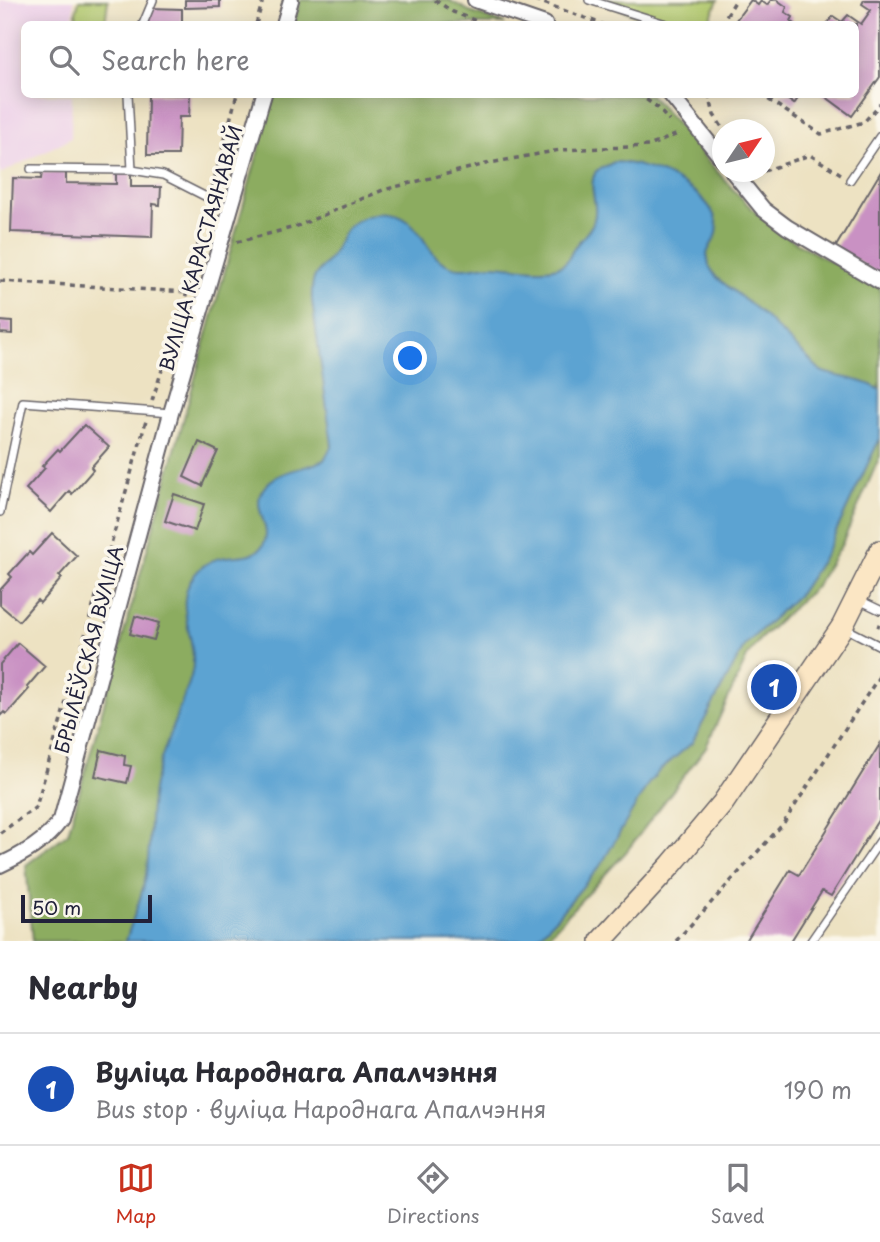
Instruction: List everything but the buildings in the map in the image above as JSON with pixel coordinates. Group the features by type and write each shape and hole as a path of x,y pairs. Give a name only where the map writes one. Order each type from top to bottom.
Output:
{"street":[{"path":"285,21 290,0"},
{"path":"475,0 536,21"},
{"name":"ВУЛІЦА КАРАСТАЯНАВАЙ","path":"171,413 222,247 263,98"},
{"path":"673,98 712,146"},
{"path":"741,182 763,209 779,221 880,282"},
{"name":"БРЫЛЁЎСКАЯ ВУЛІЦА","path":"0,865 16,858 49,836 61,820 171,413"},
{"path":"601,941 671,865 723,803 842,626 880,551"}],"lane":[{"path":"144,21 153,0"},
{"path":"589,0 656,21"},
{"path":"128,98 132,170"},
{"path":"850,180 880,136"},
{"path":"31,169 132,170 163,175 232,210"},
{"path":"0,512 23,402 171,413"},
{"path":"855,598 880,610"},
{"path":"842,626 880,646"},
{"path":"811,941 880,841"}],"path":[{"path":"257,21 263,0"},
{"path":"435,0 453,12 476,21"},
{"path":"535,0 594,21"},
{"path":"723,21 736,0"},
{"path":"710,98 716,119"},
{"path":"766,98 821,134 864,122 880,104"},
{"path":"222,247 295,226 383,190 490,163 560,150 649,146 680,133"},
{"path":"775,168 810,155 850,180"},
{"path":"0,281 187,292 149,412 36,807 0,833"},
{"path":"676,941 783,824 880,675"}],"shaded area":[{"path":"0,0 74,0 73,21 21,21 21,98 72,98 71,138 0,174"}],"green space":[{"path":"79,0 108,0 105,21 77,21"},
{"path":"300,0 449,0 473,13 496,21 295,21"},
{"path":"599,0 718,0 709,21 650,21"},
{"path":"273,98 653,98 712,165 712,182 727,182 772,226 802,246 880,288 880,456 842,544 815,587 760,639 748,655 706,747 626,852 543,941 33,941 26,865 68,833"}],"water":[{"path":"614,162 659,172 702,199 712,211 718,228 707,254 709,266 716,277 760,312 821,371 866,383 880,390 880,438 825,555 800,593 745,645 692,743 648,784 601,865 534,941 126,941 146,875 155,780 192,673 193,653 185,611 191,580 200,568 210,562 257,551 266,538 259,504 263,489 275,477 324,460 332,445 312,301 313,282 318,271 330,258 348,227 364,217 382,214 391,214 408,222 437,258 454,267 493,265 542,269 560,266 594,220 592,184 596,171"}],"place":[{"name":"Вуліца Народнага Апалчэння","path":"774,687"}]}
